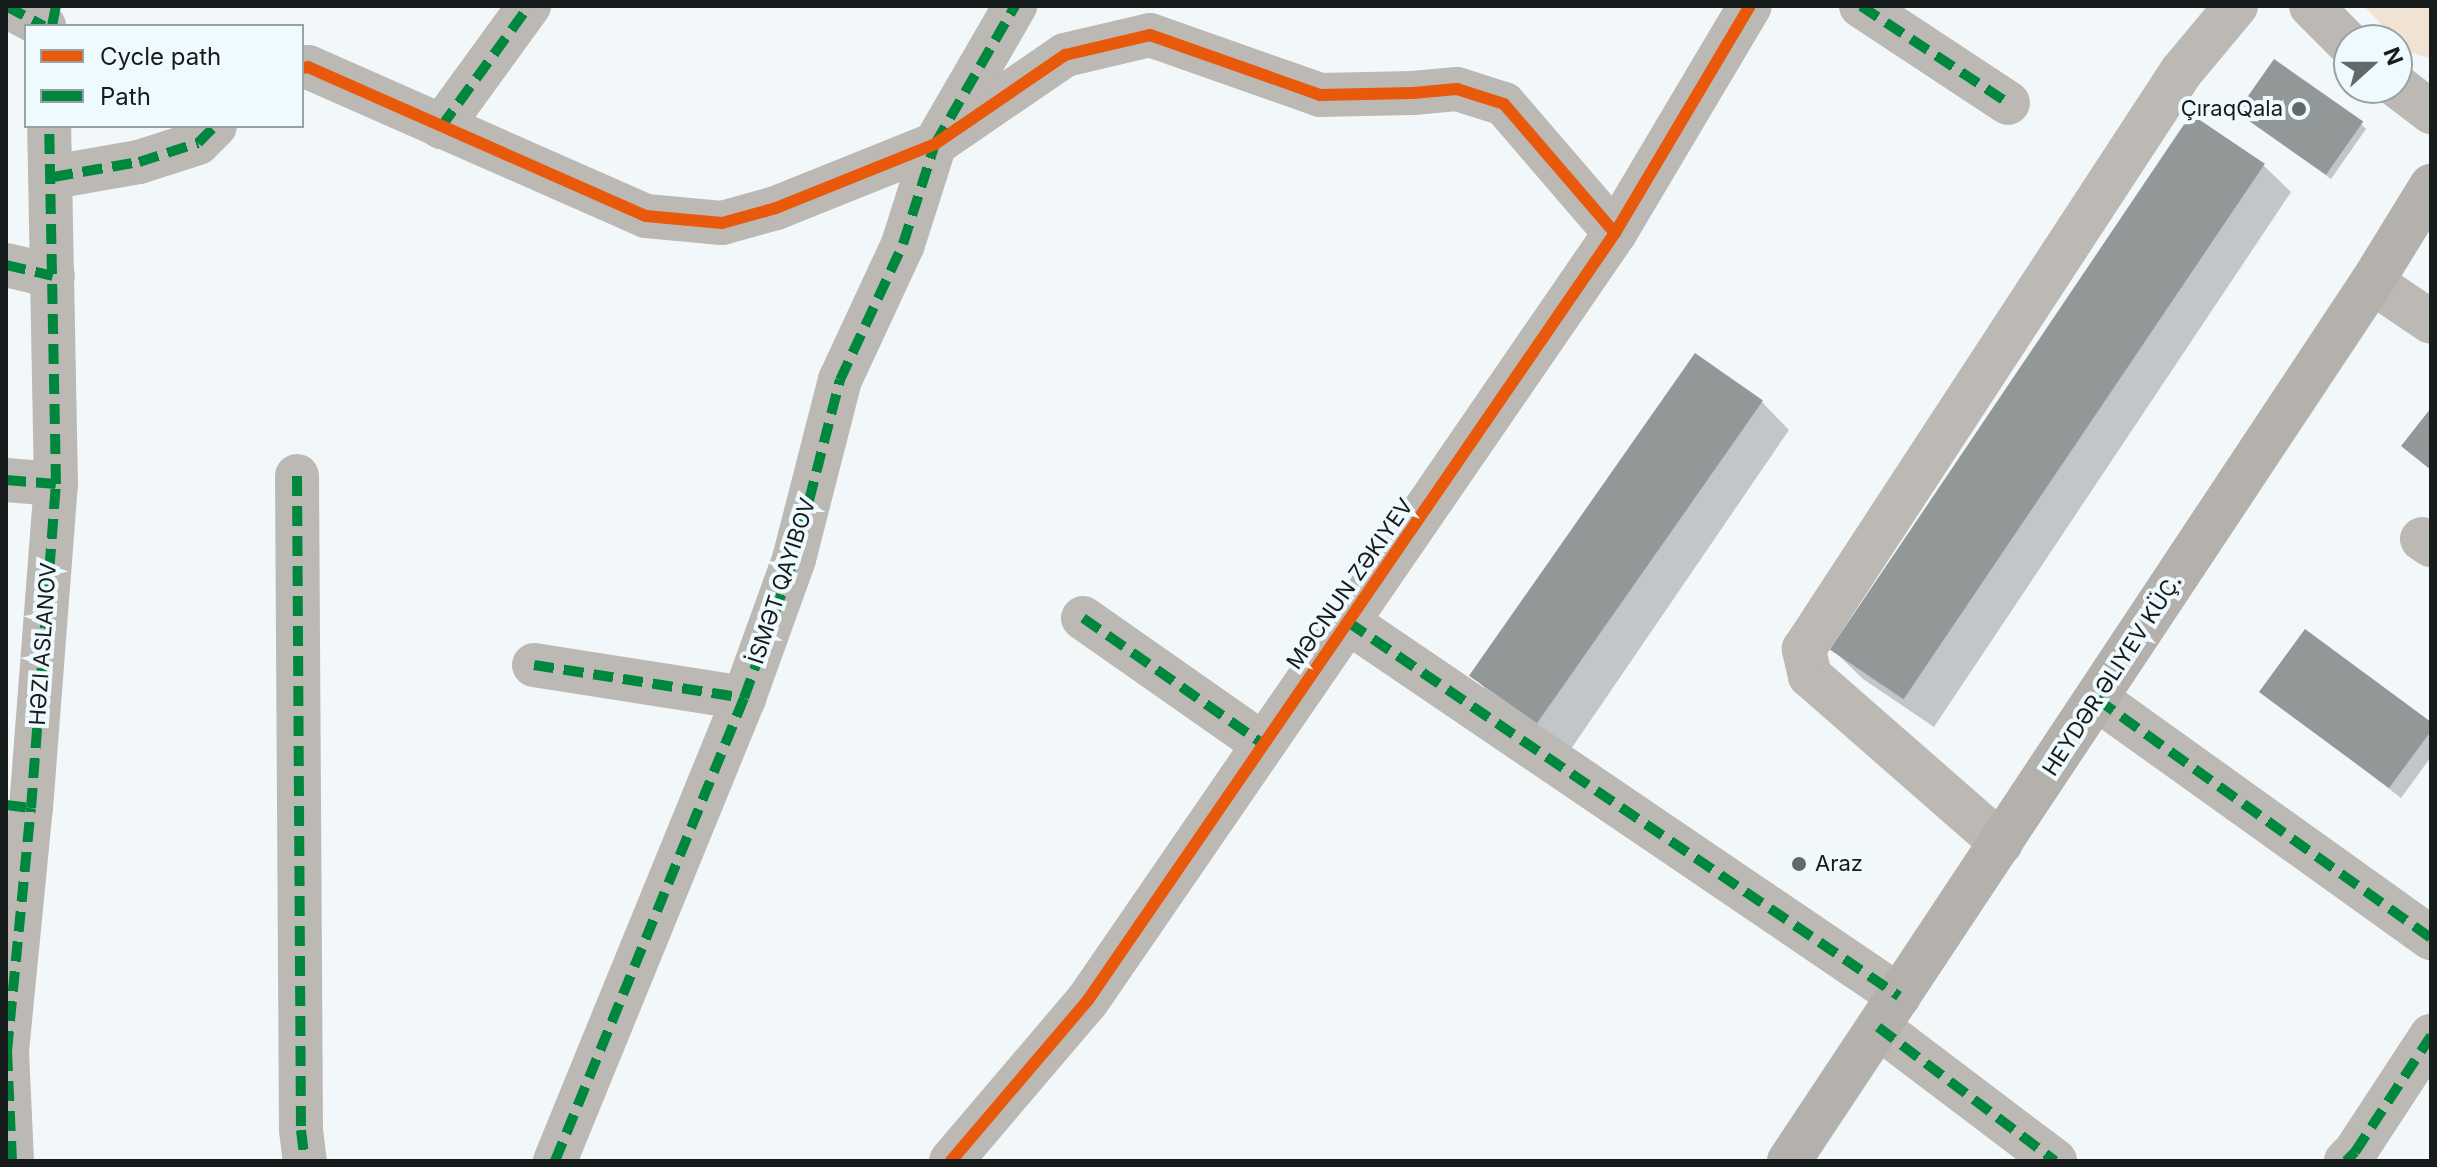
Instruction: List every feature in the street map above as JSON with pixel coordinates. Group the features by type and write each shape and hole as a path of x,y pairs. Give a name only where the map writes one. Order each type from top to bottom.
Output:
{"main road":[{"name":"HEYDƏR ƏLIYEV KÜÇ.","path":"1789,1161 2372,282 2431,186"}],"street":[{"path":"6,6 40,24"},
{"path":"441,127 529,6"},
{"path":"555,1161 744,698 794,559 840,380 903,244 935,144 1015,6"},
{"name":"MƏCNUN ZƏKIYEV","path":"951,1161 1088,1000 1615,233 1750,6"},
{"path":"1861,6 2008,103"},
{"path":"2001,843 1810,676 1804,649 2181,72 2236,6"},
{"path":"2311,6 2333,28"},
{"path":"304,68 646,216 722,223 776,208 935,144 1065,55 1150,35 1320,95 1457,89 1504,104 1615,233"},
{"path":"2413,98 2431,112"},
{"name":"HƏZI ASLANOV","path":"12,1161 6,1052 18,806 56,484 53,177 49,128"},
{"path":"53,177 139,162 198,143 213,128"},
{"path":"6,265 53,276"},
{"path":"2372,282 2431,322"},
{"path":"297,476 301,1114 305,1161"},
{"path":"6,480 56,484"},
{"path":"1083,618 1263,744"},
{"path":"1348,622 1889,1011 2055,1161"},
{"path":"534,665 744,698"},
{"path":"2097,699 2431,938"},
{"path":"2346,1161 2431,1036"}],"shaded area":[{"path":"2364,6 2431,6 2431,58 2413,54 2413,24 2381,24"}],"building":[{"path":"2274,59 2333,100 2333,104 2338,104 2363,122 2326,175 2237,112"},
{"path":"2191,114 2265,164 1904,699 1830,650"},
{"path":"1695,353 1763,401 1537,723 1469,676"},
{"path":"2431,408 2431,470 2401,446"},
{"path":"2305,629 2431,722 2431,731 2389,788 2259,692"}],"marked path":[{"path":"6,6 40,24"},
{"path":"52,24 56,6"},
{"path":"441,127 529,6"},
{"path":"555,1161 744,698 794,559 840,380 903,244 935,144 1015,6"},
{"path":"1861,6 2008,103"},
{"path":"12,1161 7,1051 31,808 56,484 49,128"},
{"path":"53,177 139,162 198,143 213,128"},
{"path":"6,265 53,276"},
{"path":"297,476 301,1130 305,1161"},
{"path":"6,480 56,484"},
{"path":"1083,618 1263,744"},
{"path":"1348,622 1899,996"},
{"path":"534,665 744,698"},
{"path":"2097,699 2431,938"},
{"path":"6,805 31,808"},
{"path":"1878,1027 2055,1161"},
{"path":"2346,1161 2431,1036"}],"cycle path":[{"path":"951,1161 1088,1000 1615,233 1750,6"},
{"path":"304,68 646,216 722,223 776,208 935,144 1065,55 1150,35 1320,95 1457,89 1504,104 1615,233"}],"place":[{"name":"ÇıraqQala","path":"2299,109"},
{"name":"Araz","path":"1799,864"}]}
